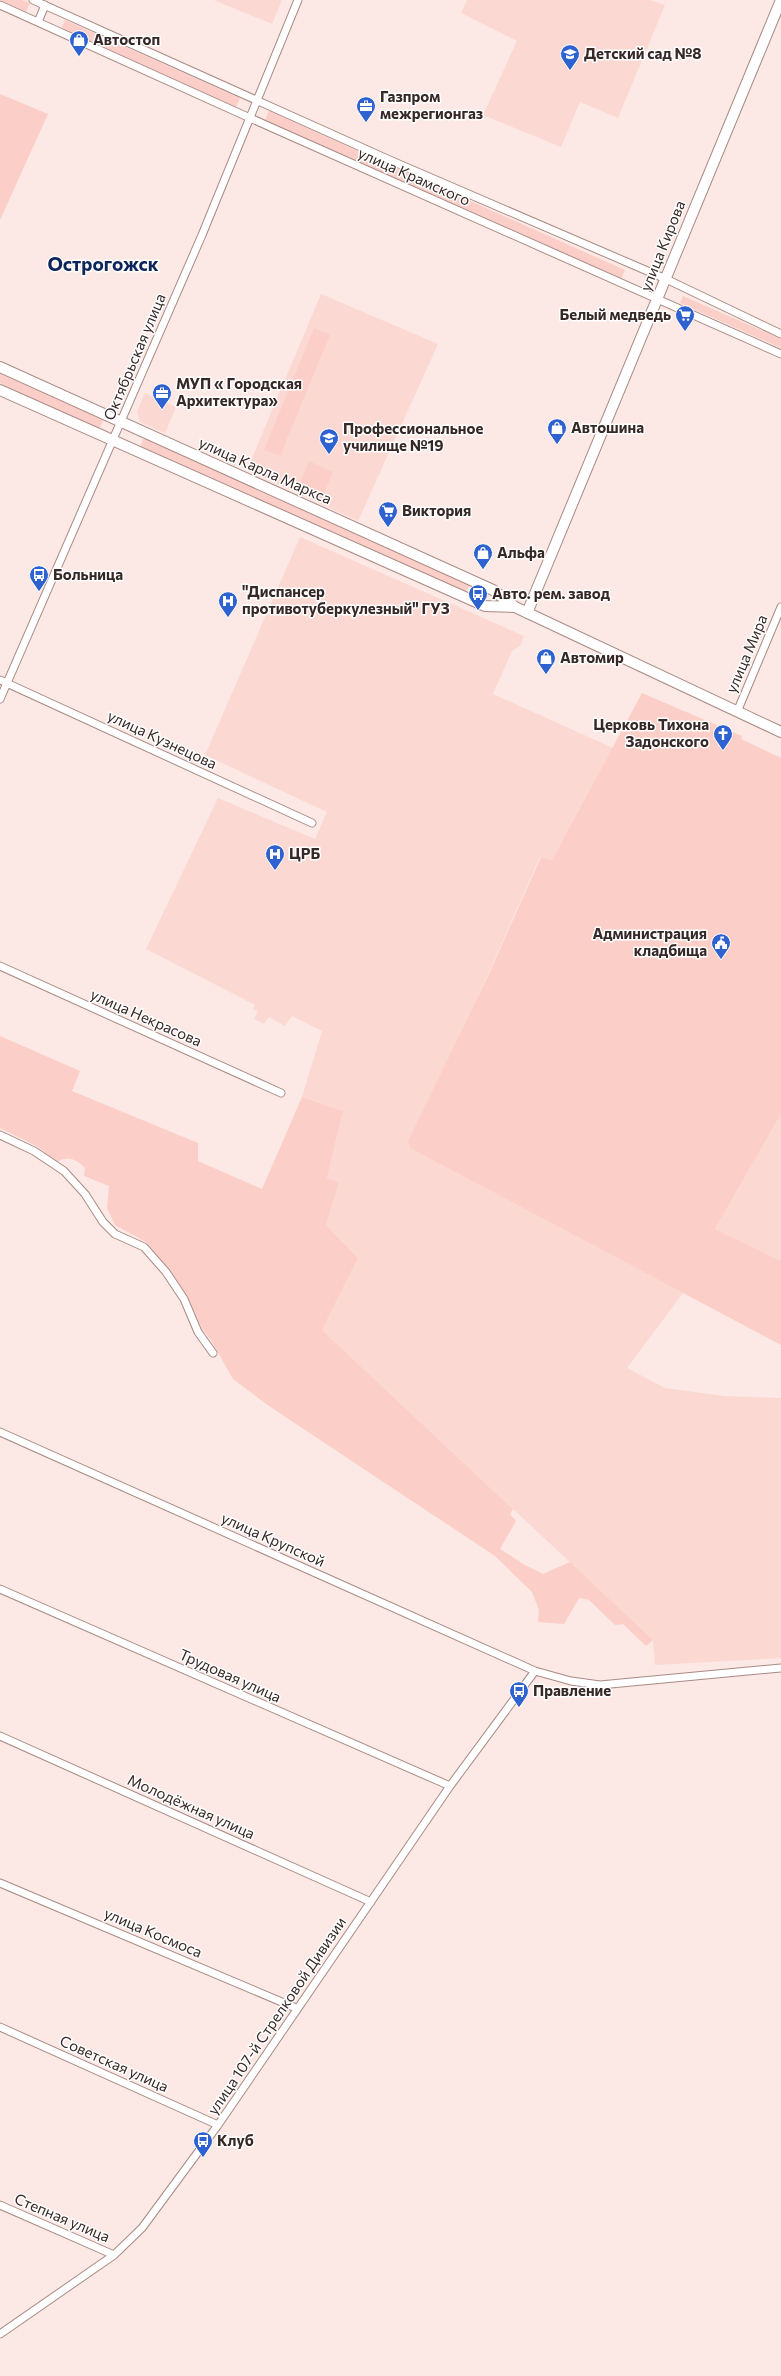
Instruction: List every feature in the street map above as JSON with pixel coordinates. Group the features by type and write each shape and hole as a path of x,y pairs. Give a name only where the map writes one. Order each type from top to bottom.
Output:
{"main road":[{"name":"улица Кирова","path":"527,613 781,0"},
{"name":"улица Карла Маркса","path":"0,367 493,590 515,607 527,613 781,732"},
{"name":"улица Карла Маркса","path":"0,390 485,606 515,607"}],"street":[{"name":"улица Крамского","path":"33,0 257,101 666,280 781,334"},
{"name":"Октябрьская улица","path":"0,699 3,682 114,440 250,118 298,0"},
{"name":"улица Крамского","path":"0,5 781,354"},
{"path":"38,22 45,5"},
{"name":"улица Мира","path":"737,712 781,607"},
{"name":"улица Кузнецова","path":"3,682 312,823"},
{"name":"улица Некрасова","path":"0,966 281,1093"},
{"path":"0,1135 34,1152 64,1171 85,1194 103,1222 115,1234 144,1247 166,1272 184,1299 198,1332 213,1353"},
{"name":"улица Крупской","path":"0,1432 535,1671 571,1681 600,1685 781,1668"},
{"name":"Трудовая улица","path":"0,1589 450,1786"},
{"name":"улица 107-й Стрелковой Дивизии","path":"0,2334 114,2255 142,2228 218,2125 296,2008 371,1902 450,1786 535,1671"},
{"name":"Молодёжная улица","path":"0,1736 371,1902"},
{"name":"улица Космоса","path":"0,1882 296,2008"},
{"name":"Советская улица","path":"0,2027 218,2125"},
{"name":"Степная улица","path":"0,2205 114,2255"}],"shaded area":[{"path":"0,0 22,0 30,3 26,12"},
{"path":"214,0 282,0 272,24"},
{"name":"Детский сад №8","path":"467,0 650,0 665,5 618,118 580,102 561,147 483,115 517,41 461,13"},
{"path":"65,20 240,98 236,107 61,29"},
{"path":"0,94 48,114 0,220"},
{"path":"269,111 625,270 621,279 265,120"},
{"path":"321,294 438,344 358,521 247,470"},
{"path":"683,296 781,339 781,348 680,303"},
{"path":"314,328 330,335 280,456 264,450"},
{"path":"0,372 104,419 99,429 0,383"},
{"path":"145,393 176,407 165,433 140,422 137,412"},
{"path":"144,438 469,585 466,592 140,447"},
{"path":"309,461 333,472 321,500 297,489"},
{"path":"300,537 524,636 520,646 512,651 493,694 613,748 552,860 540,857 411,1148 683,1293 627,1368 665,1388 724,1396 781,1398 781,1658 655,1665 653,1640 322,1330 358,1258 326,1225 339,1183 327,1178 343,1111 302,1097 322,1031 292,1016 285,1026 269,1017 264,1024 254,1019 258,1011 253,1009 255,1005 146,949 218,798 315,839 327,812 205,755"},
{"path":"642,693 742,736 741,739 781,758 781,1114 715,1229 781,1261 781,1345 410,1148 408,1141 488,976 541,857 552,860"},
{"path":"0,1036 80,1071 72,1091 198,1143 198,1161 262,1189 302,1097 343,1111 327,1178 339,1183 326,1225 358,1258 322,1330 513,1509 510,1514 516,1521 500,1549 525,1565 543,1574 570,1562 653,1640 646,1646 623,1624 615,1625 589,1600 579,1598 564,1624 538,1622 539,1610 532,1592 495,1556 269,1406 233,1379 211,1340 202,1329 188,1298 170,1270 146,1242 115,1225 107,1208 109,1186 84,1176 85,1168 75,1160 68,1158 57,1162 38,1147 0,1128"},
{"path":"781,1114 781,1261 715,1229"}],"place":[{"name":"Автостоп","path":"79,57"},
{"name":"Детский сад №8","path":"570,71"},
{"name":"Газпром межрегионгаз","path":"366,123"},
{"name":"Белый медведь","path":"685,332"},
{"name":"МУП « Городская Архитектура»","path":"162,410"},
{"name":"Автошина","path":"557,445"},
{"name":"Профессиональное училище №19","path":"329,455"},
{"name":"Виктория","path":"388,528"},
{"name":"Альфа","path":"483,570"},
{"name":"Больница","path":"39,592"},
{"name":"Авто. рем. завод","path":"478,611"},
{"name":"\"Диспансер противотуберкулезный\" ГУЗ","path":"228,618"},
{"name":"Автомир","path":"546,675"},
{"name":"Церковь Тихона Задонского","path":"723,751"},
{"name":"ЦРБ","path":"275,871"},
{"name":"Администрация кладбища","path":"721,960"},
{"name":"Правление","path":"519,1708"},
{"name":"Клуб","path":"203,2158"}],"district":[{"name":"Острогожск","path":"103,264"}]}
